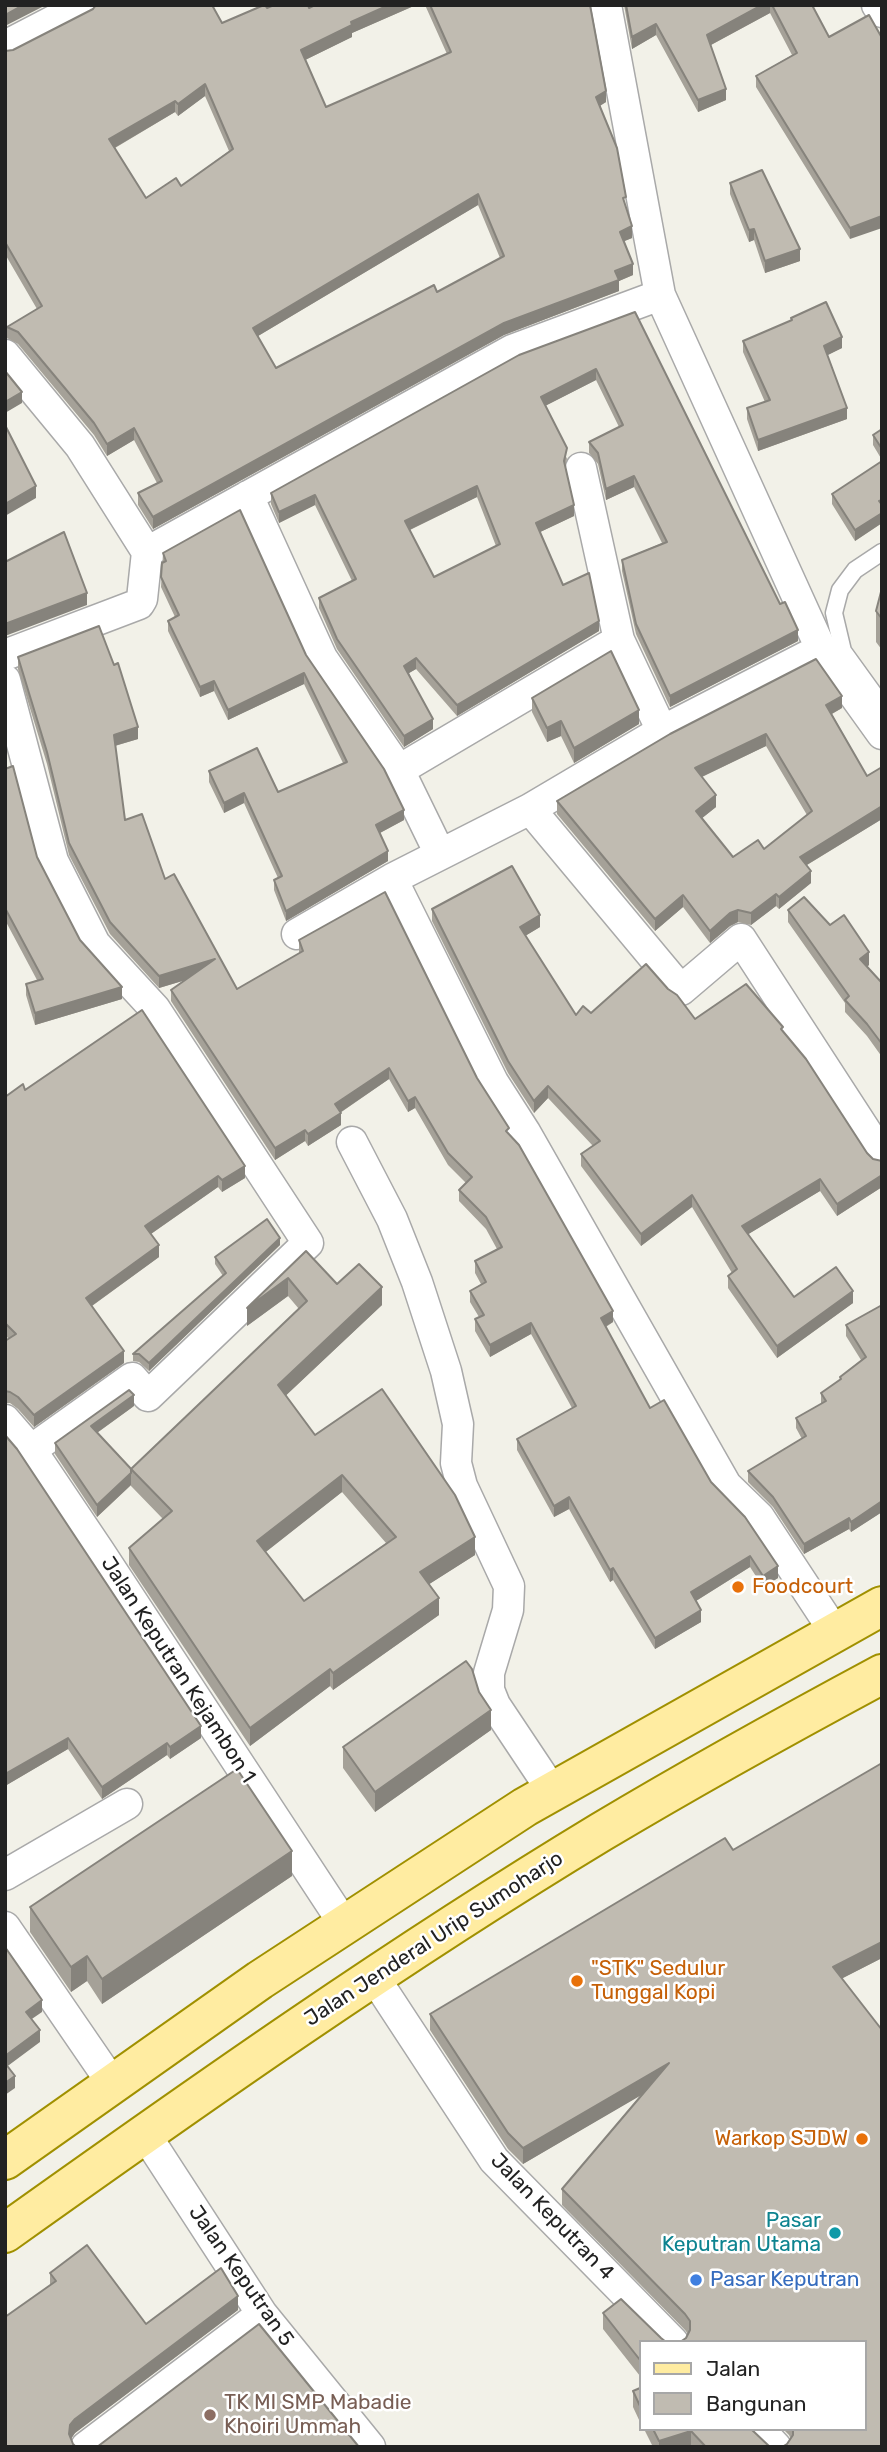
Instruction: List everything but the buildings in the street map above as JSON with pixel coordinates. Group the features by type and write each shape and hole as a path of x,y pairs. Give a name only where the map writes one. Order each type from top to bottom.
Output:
{"main road":[{"path":"5,2160 344,1924 553,1792 882,1606"},
{"name":"Jalan Jenderal Urip Sumoharjo","path":"5,2234 230,2073 374,1977 600,1833 771,1734 882,1674"}],"street":[{"path":"5,46 85,5"},
{"path":"606,5 660,295 821,649 882,734"},
{"path":"877,5 882,12"},
{"path":"146,552 512,350 660,295"},
{"path":"5,355 80,446 146,552 142,598 125,609 5,654"},
{"path":"581,468 619,640 662,731"},
{"path":"248,496 322,658 399,770 440,854"},
{"path":"399,770 619,640"},
{"path":"297,934 392,879 530,809 662,731 821,649"},
{"path":"5,681 53,861 95,944 155,1009 308,1244 148,1396 132,1378 31,1450"},
{"path":"530,809 681,990 741,939 882,1156"},
{"path":"392,879 493,1082 525,1132 726,1485 759,1517 834,1631"},
{"path":"352,1142 392,1219 417,1282 446,1371 458,1424 456,1463 462,1486 509,1587 508,1610 489,1673 489,1690 495,1705 553,1792"},
{"name":"Jalan Keputran Kejambon 1","path":"5,1420 31,1450 344,1924"},
{"path":"5,1875 127,1804"},
{"path":"5,1927 112,2083"},
{"name":"Jalan Keputran 4","path":"374,1977 494,2160 671,2340"},
{"name":"Jalan Keputran 5","path":"145,2134 262,2314 370,2447"},
{"path":"86,2447 262,2314"},
{"path":"761,2431 776,2447"}],"lane":[{"path":"882,552 855,570 841,590 834,613 843,651 882,705"}],"place":[{"name":"Foodcourt","path":"738,1587"},
{"name":"\"STK\" Sedulur Tunggal Kopi","path":"577,1981"},
{"name":"Warkop SJDW","path":"862,2139"},
{"name":"Pasar Keputran Utama","path":"835,2233"},
{"name":"Pasar Keputran","path":"696,2280"},
{"name":"TK MI SMP Mabadie Khoiri Ummah","path":"210,2415"}]}
